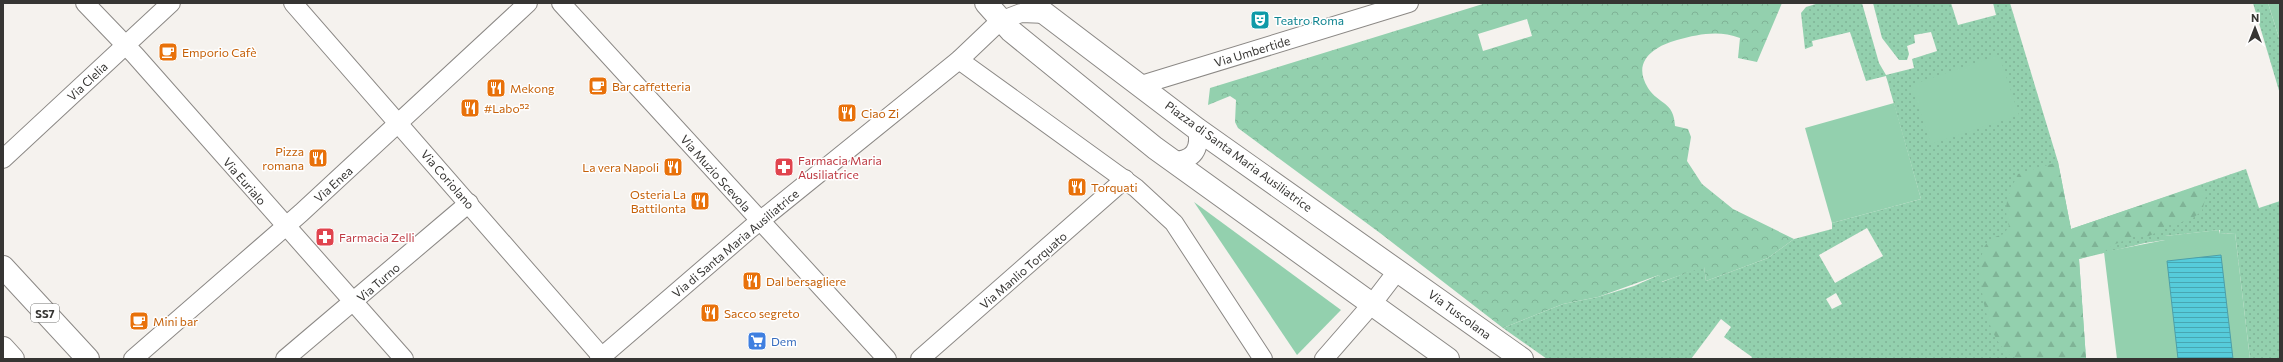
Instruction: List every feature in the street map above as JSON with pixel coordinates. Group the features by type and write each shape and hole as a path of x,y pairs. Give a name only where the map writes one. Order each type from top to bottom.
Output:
{"main road":[{"path":"986,3 1000,21 1172,161 1448,359"},
{"name":"Piazza di Santa Maria Ausiliatrice","path":"1039,8 1197,129 1398,270"},
{"name":"SS7","path":"3,267 88,359"},
{"name":"Via Tuscolana","path":"1398,270 1522,359"},
{"path":"3,348 13,359"}],"street":[{"name":"Via Eurialo","path":"85,3 125,45 404,359"},
{"name":"Via Clelia","path":"3,159 171,3"},
{"name":"Via Coriolano","path":"293,3 399,122 601,358"},
{"name":"Via Enea","path":"133,359 286,226 528,3"},
{"name":"Via Muzio Scevola","path":"562,3 760,221 888,359"},
{"name":"Via Umbertide","path":"1140,85 1409,3"},
{"path":"1000,21 1039,8"},
{"name":"Via di Santa Maria Ausiliatrice","path":"601,358 760,221 959,60 1000,21"},
{"path":"959,60 1125,179 1155,203 1174,223 1263,359"},
{"path":"1172,161 1186,160 1194,155 1199,145 1197,129"},
{"name":"Via Manlio Torquato","path":"925,357 1125,179"},
{"name":"Via Turno","path":"285,359 340,311 354,303 469,203"},
{"path":"1324,359 1372,304 1398,270"}],"green space":[{"path":"1486,3 1782,3 1757,62 1738,58 1740,38 1724,34 1709,34 1685,38 1661,46 1648,56 1642,70 1643,78 1648,88 1669,107 1672,112 1675,126 1688,129 1691,137 1687,161 1702,184 1733,209 1794,239 1768,258 1706,281 1704,267 1661,282 1659,275 1598,297 1563,304 1503,328 1380,233 1238,128 1235,122 1236,100 1230,96 1208,105 1210,88","holes":["1527,19 1532,36 1483,51 1478,34"]},
{"path":"1819,3 1862,3 1879,63 1886,75 1914,68 1912,59 1937,51 1931,32 1914,35 1915,43 1907,46 1909,54 1907,60 1899,60 1882,38 1873,3 1951,3 1958,25 1996,15 1993,3 2010,3 2058,162 2071,229 2246,169 2259,208 2280,201 2280,359 2250,359 2235,233 2220,234 2220,230 2165,236 2165,240 2145,243 2079,259 2086,359 1751,359 1752,357 1724,337 1731,327 1721,319 1691,359 1547,359 1503,328 1563,304 1598,297 1634,286 1659,275 1662,282 1704,266 1706,281 1768,258 1794,239 1832,229 1832,223 1921,199 1886,76 1866,81 1850,32 1812,41 1813,46 1805,49 1801,13 1806,7","holes":["1867,228 1883,256 1835,283 1819,255","1836,293 1842,304 1832,309 1826,299"]},
{"path":"2253,3 2268,3 2280,41 2280,94"},
{"path":"2268,3 2280,3 2280,41"},
{"path":"1999,55 2019,115 1931,144 1911,85"},
{"path":"1894,103 1921,199 1832,223 1805,128"},
{"path":"2058,162 2071,229 2201,185 2206,196 2202,211 2189,221 2167,224 2159,231 2149,236 2133,237 2113,245 2104,252 2079,259 2086,359 2018,359 2007,353 1998,342 1991,328 1982,295 1981,263 1983,250 1991,239 2004,234 2009,226 2006,205 2009,193 2018,174"},
{"path":"1194,202 1341,310 1297,355"},
{"path":"2219,230 2220,234 2235,233 2250,359 2117,359 2104,252 2165,240 2165,236"}],"water":[{"path":"2221,255 2233,359 2178,359 2167,261"}],"place":[{"name":"Teatro Roma","path":"1260,20"},
{"name":"Emporio Cafè","path":"168,52"},
{"name":"Bar caffetteria","path":"598,86"},
{"name":"Mekong","path":"496,88"},
{"name":"#Labo⁵²","path":"470,108"},
{"name":"Ciao Zi","path":"847,113"},
{"name":"Pizza romana","path":"318,158"},
{"name":"La vera Napoli","path":"673,167"},
{"name":"Farmacia Maria Ausiliatrice","path":"784,167"},
{"name":"Torquati","path":"1077,187"},
{"name":"Osteria La Battilonta","path":"700,201"},
{"name":"Farmacia Zelli","path":"325,237"},
{"name":"Dal bersagliere","path":"752,281"},
{"name":"Sacco segreto","path":"710,313"},
{"name":"Mini bar","path":"139,321"},
{"name":"Dem","path":"757,341"}]}
